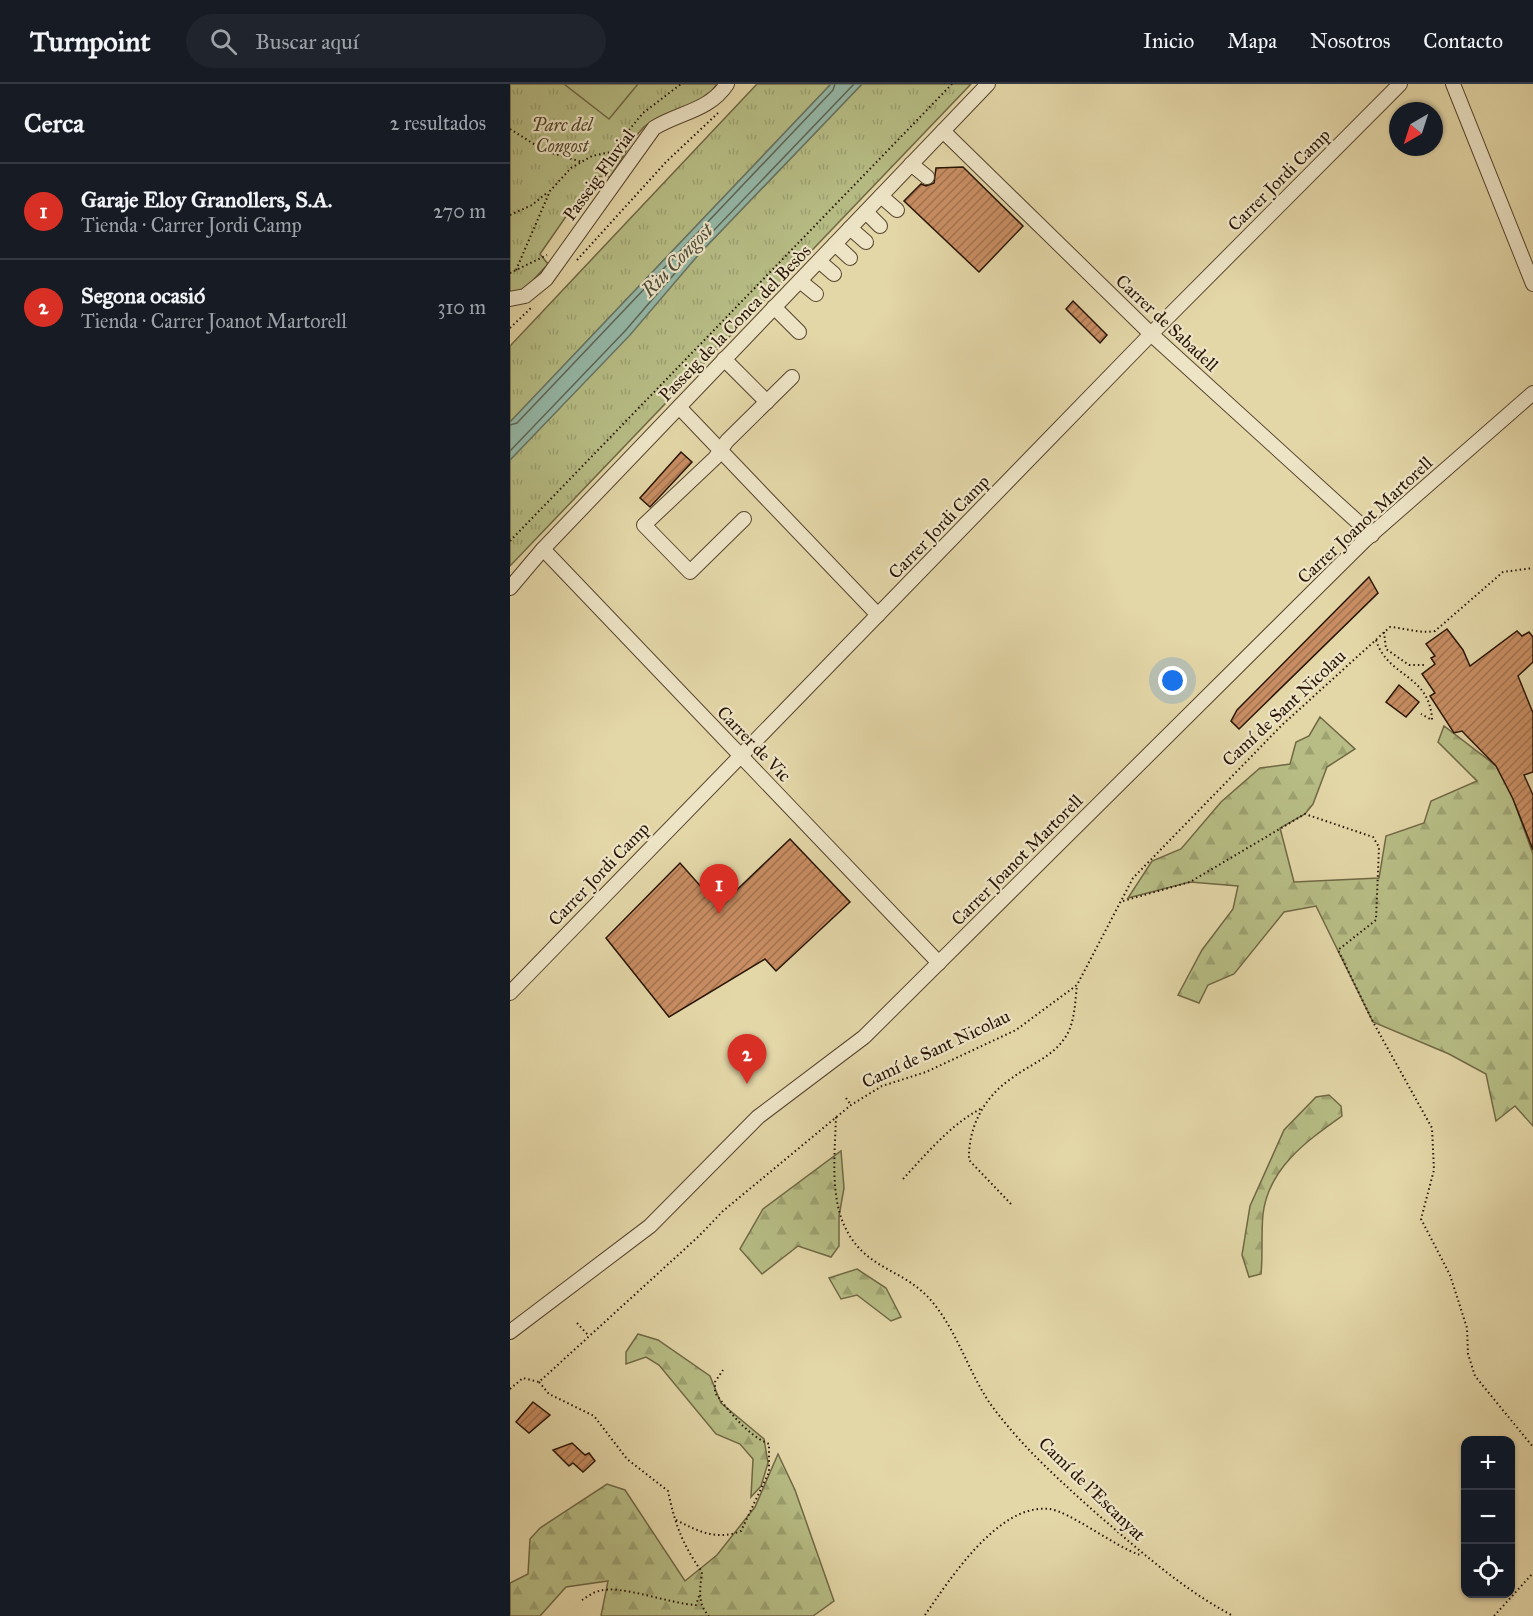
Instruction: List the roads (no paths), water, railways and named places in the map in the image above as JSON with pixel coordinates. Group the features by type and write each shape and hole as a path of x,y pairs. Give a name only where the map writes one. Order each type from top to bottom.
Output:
{"street":[{"name":"Passeig Fluvial","path":"510,299 525,296 546,279 654,128 670,118 702,108 719,96 727,84"},
{"name":"Passeig de la Conca del Besòs","path":"510,588 543,549 988,84"},
{"path":"1453,84 1533,284"},
{"name":"Carrer Jordi Camp","path":"510,993 1151,334 1398,85"},
{"name":"Carrer de Sabadell","path":"943,131 1151,334 1372,535"},
{"path":"911,164 927,177"},
{"path":"881,196 897,210"},
{"path":"866,212 880,226"},
{"path":"850,228 866,242"},
{"path":"835,244 850,258"},
{"path":"819,261 834,274"},
{"path":"800,281 816,294"},
{"path":"774,307 799,332"},
{"path":"724,359 766,402"},
{"path":"744,519 690,572 644,525 722,450 727,441 792,377"},
{"name":"Carrer Joanot Martorell","path":"513,1324 650,1226 758,1117 864,1037 1372,535 1533,393"},
{"path":"679,407 878,615"},
{"name":"Carrer de Vic","path":"543,549 939,963"}],"water":[{"name":"Riu Congost","path":"831,84 862,84 699,254 630,335 510,460 510,422"}],"place":[{"name":"Garaje Eloy Granollers, S.A.","path":"719,914"},
{"name":"Segona ocasió","path":"747,1084"}],"park label":[{"name":"Parc del Congost","path":"562,135"}]}
